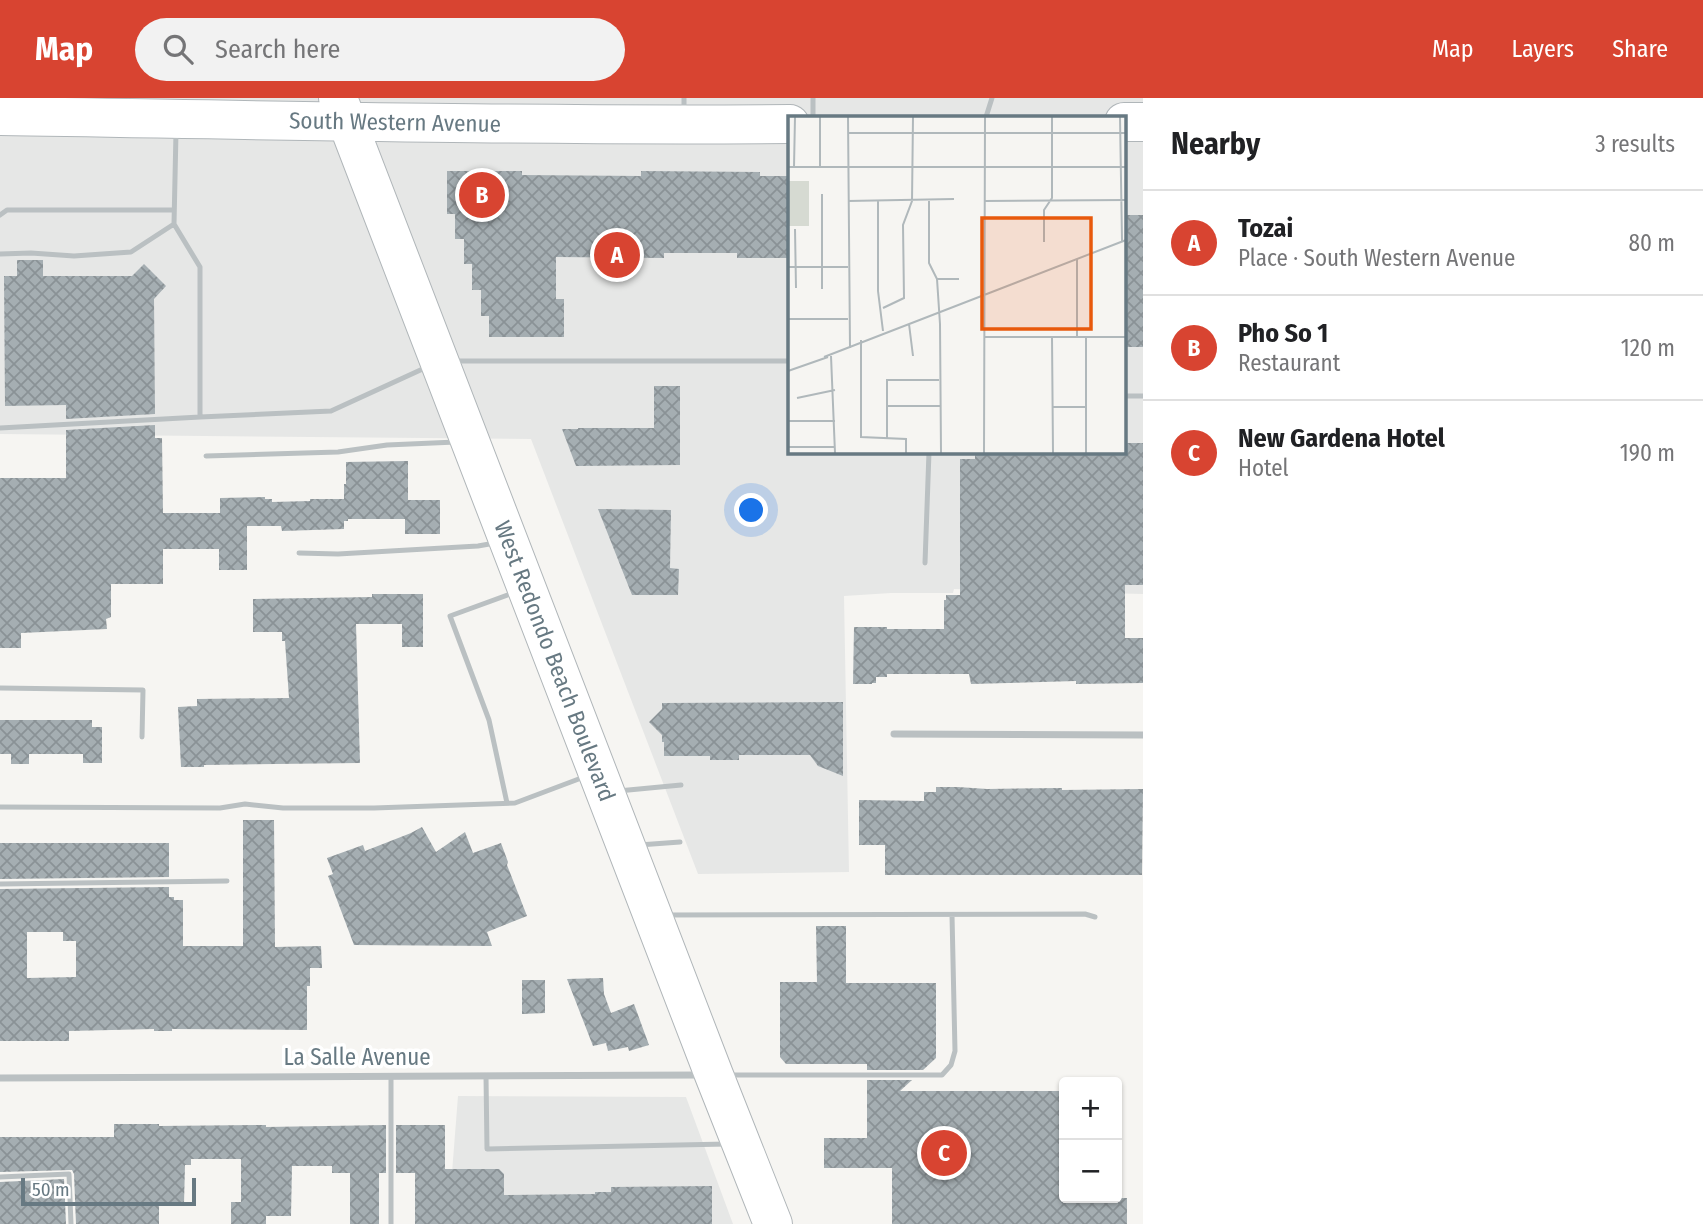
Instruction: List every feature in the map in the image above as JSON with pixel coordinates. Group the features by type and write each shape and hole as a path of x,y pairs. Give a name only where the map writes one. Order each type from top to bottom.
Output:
{"main road":[{"name":"South Western Avenue","path":"0,116 129,113 177,119 343,110 684,111 788,124"},
{"name":"West Redondo Beach Boulevard","path":"343,110 773,1224"}],"street":[{"path":"894,734 1143,735"},
{"name":"La Salle Avenue","path":"0,1078 713,1074"}],"lane":[{"path":"813,98 813,116"},
{"path":"986,116 992,98"},
{"path":"177,119 174,224 200,267 200,417"},
{"path":"0,215 7,210 174,209"},
{"path":"0,254 74,256 131,252 174,224"},
{"path":"0,428 331,411 440,361 788,361"},
{"path":"206,456 338,452 387,445 470,441"},
{"path":"925,563 929,453"},
{"path":"299,553 478,546 508,541"},
{"path":"507,803 489,720 450,616 527,588"},
{"path":"0,688 143,690 142,737"},
{"path":"0,807 220,808 245,804 283,808 374,808 515,803 601,782 681,785"},
{"path":"626,846 680,842"},
{"path":"0,884 227,881"},
{"path":"652,915 1085,914 1095,917"},
{"path":"713,1074 942,1075 951,1065 956,1051 952,915"},
{"path":"391,1076 391,1224"},
{"path":"486,1076 488,1149 741,1144"},
{"path":"0,1177 69,1174 71,1224"}],"shaded area":[{"path":"0,98 1143,98 1143,594 954,589 953,593 844,596 849,872 698,874 531,439 0,434"},
{"path":"458,1096 686,1097 733,1224 448,1224"}],"building":[{"path":"447,171 641,176 641,171 760,172 760,176 788,176 788,258 737,258 737,253 664,253 664,258 556,257 556,299 564,299 564,337 489,337 489,316 481,316 481,290 472,290 472,264 464,264 464,239 455,239 455,214 447,214"},
{"path":"1126,215 1143,215 1143,347 1126,347"},
{"path":"17,260 43,260 43,276 132,276 144,264 166,286 154,299 155,414 66,419 66,405 5,406 4,276 17,276"},
{"path":"654,386 680,386 680,465 576,466 562,429 654,428"},
{"path":"155,425 155,438 162,438 163,513 220,513 220,498 265,497 272,499 272,502 344,499 346,462 408,461 408,500 440,500 440,534 405,534 405,519 348,519 344,521 344,529 282,531 281,526 247,526 247,570 219,570 219,549 163,549 163,584 111,584 111,617 106,619 107,629 21,633 21,648 0,648 0,478 66,478 66,430"},
{"path":"1126,443 1143,443 1143,585 1125,585 1125,638 1143,638 1143,683 1076,684 1076,681 971,684 969,674 887,674 887,677 876,677 876,683 853,684 854,627 944,629 946,595 960,595 960,459 975,459 975,453 1126,453"},
{"path":"598,509 671,510 670,568 679,569 678,595 632,595"},
{"path":"372,594 423,594 423,647 402,647 402,624 356,624 360,763 181,767 178,707 197,706 197,699 289,698 282,632 253,632 253,599 372,597"},
{"path":"843,702 843,776 818,766 810,755 739,755 739,760 710,760 710,756 664,756 662,735 649,722 662,709 662,703"},
{"path":"0,720 92,720 92,727 102,727 102,763 83,763 83,754 29,754 29,764 11,764 11,754 0,754"},
{"path":"936,787 1143,789 1142,875 885,875 885,845 859,845 859,800 924,801 924,792 936,792"},
{"path":"243,820 274,820 275,947 321,946 322,968 310,968 310,986 307,986 307,1030 69,1031 69,1041 0,1041 0,889 169,887 169,897 183,900 183,946 243,946","holes":["27,932 63,932 63,941 76,941 76,977 27,978"]},
{"path":"422,827 436,852 465,832 473,853 501,843 527,916 487,932 492,946 354,945 328,876 333,874 327,858 363,845 365,851"},
{"path":"0,843 169,843 169,877 0,879"},
{"path":"816,926 846,926 846,983 936,983 936,1058 923,1070 867,1070 867,1064 786,1064 780,1057 780,982 817,982"},
{"path":"603,978 604,994 611,1013 634,1004 649,1045 629,1051 628,1047 608,1051 606,1043 593,1046 567,979"},
{"path":"522,980 545,980 545,1013 522,1014"},
{"path":"867,1080 912,1080 900,1091 1059,1091 1059,1203 1122,1203 1122,1198 1127,1198 1127,1224 892,1224 892,1168 824,1168 824,1138 867,1138"},
{"path":"114,1124 266,1127 386,1125 386,1173 379,1173 379,1224 350,1224 350,1173 332,1173 332,1166 292,1166 291,1216 266,1216 266,1224 231,1224 231,1202 241,1202 241,1159 191,1159 191,1165 185,1165 184,1204 159,1203 159,1224 76,1224 72,1170 0,1172 0,1137 114,1137"},
{"path":"396,1125 445,1125 445,1169 499,1169 504,1174 504,1195 595,1194 611,1192 611,1187 712,1186 712,1224 415,1224 415,1173 396,1173"},
{"path":"64,1179 66,1224 0,1224 0,1182"}],"place":[{"name":"Pho So 1","path":"482,195"},
{"name":"Tozai","path":"617,255"},
{"name":"New Gardena Hotel","path":"944,1153"}]}
